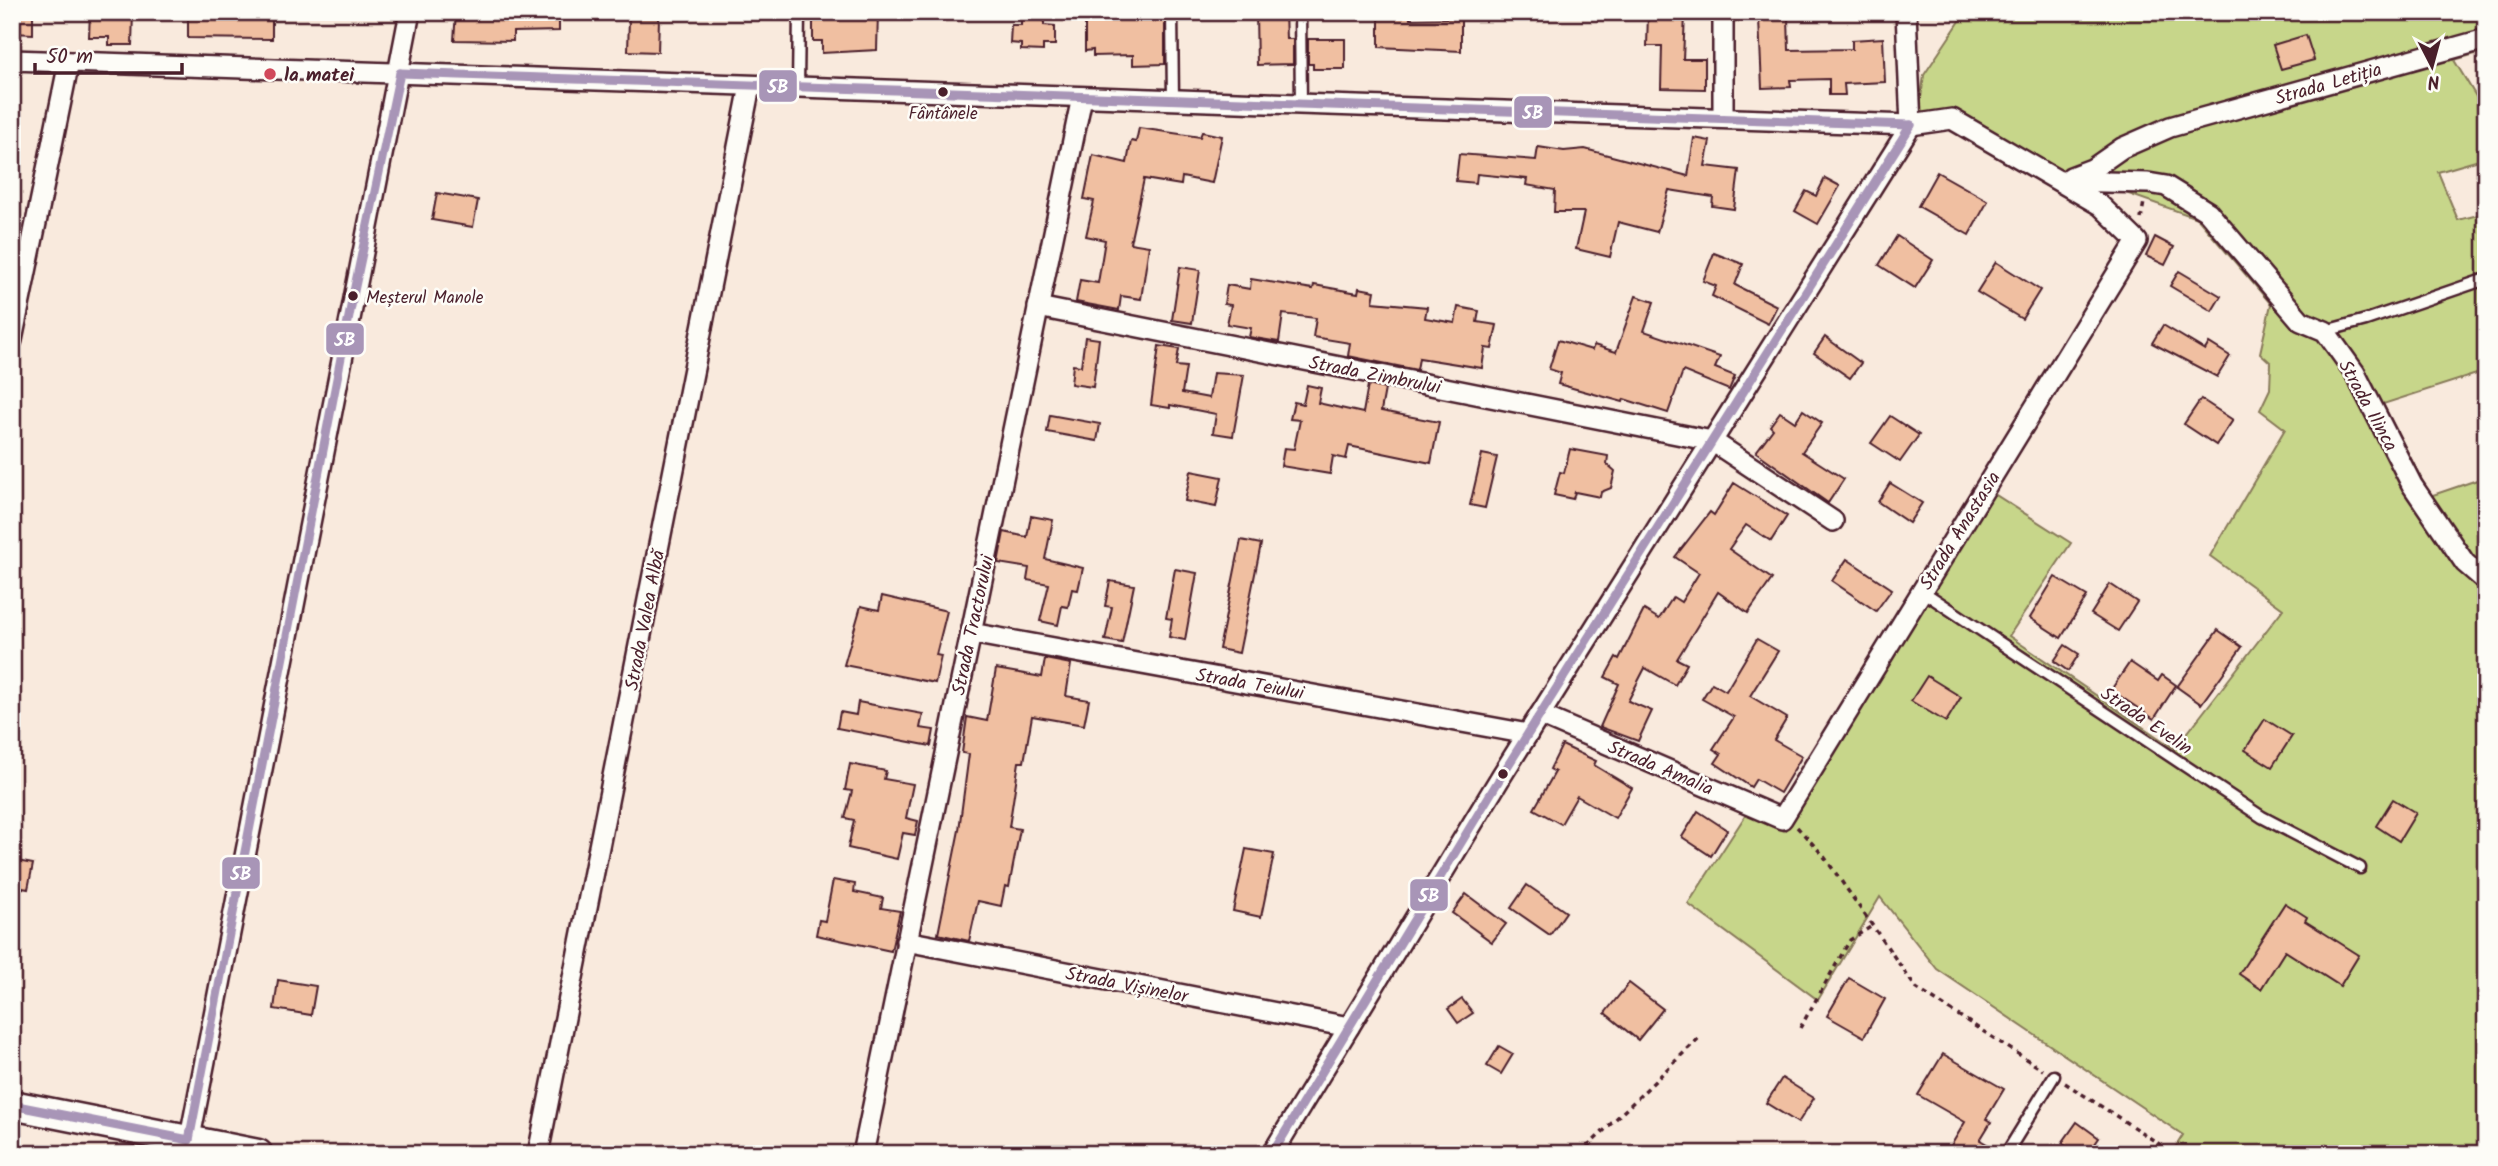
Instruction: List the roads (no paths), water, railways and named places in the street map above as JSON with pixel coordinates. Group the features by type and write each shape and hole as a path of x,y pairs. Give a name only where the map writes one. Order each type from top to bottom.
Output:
{"street":[{"path":"188,1147 410,12"},
{"path":"1723,12 1723,118"},
{"path":"1280,1151 1349,1027 1528,734 1911,125 1906,12"},
{"name":"Strada Letiția","path":"2062,181 2092,169 2122,148 2170,127 2486,38"},
{"path":"12,60 1911,125 1952,119 2062,181"},
{"path":"12,340 69,62"},
{"name":"Strada Valea Albă","path":"538,1154 750,86"},
{"name":"Strada Tractorului","path":"863,1154 1083,97"},
{"name":"Strada Ilinca","path":"2062,181 2148,183 2166,186 2208,212 2301,321 2325,331 2356,373 2412,485 2465,563 2486,581"},
{"name":"Strada Anastasia","path":"1782,819 2137,241 2099,205 2062,181"},
{"name":"Strada Zimbrului","path":"1038,307 1712,440"},
{"path":"1712,440 1833,521"},
{"name":"Strada Teiului","path":"971,633 1528,734"},
{"name":"Strada Amalia","path":"1540,715 1782,819"},
{"name":"Strada Vișinelor","path":"906,941 1349,1027"},
{"path":"12,1105 188,1147 258,1154"}],"lane":[{"path":"798,87 799,12"},
{"path":"1172,12 1173,100"},
{"path":"1300,12 1301,104"},
{"path":"2325,331 2367,320 2486,279"},
{"name":"Strada Evelin","path":"1922,592 2262,817 2360,868"},
{"path":"2006,1154 2054,1076"}],"place":[{"name":"la matei","path":"270,74"},
{"name":"Fântânele","path":"943,92"},
{"name":"Meșterul Manole","path":"353,296"}]}
